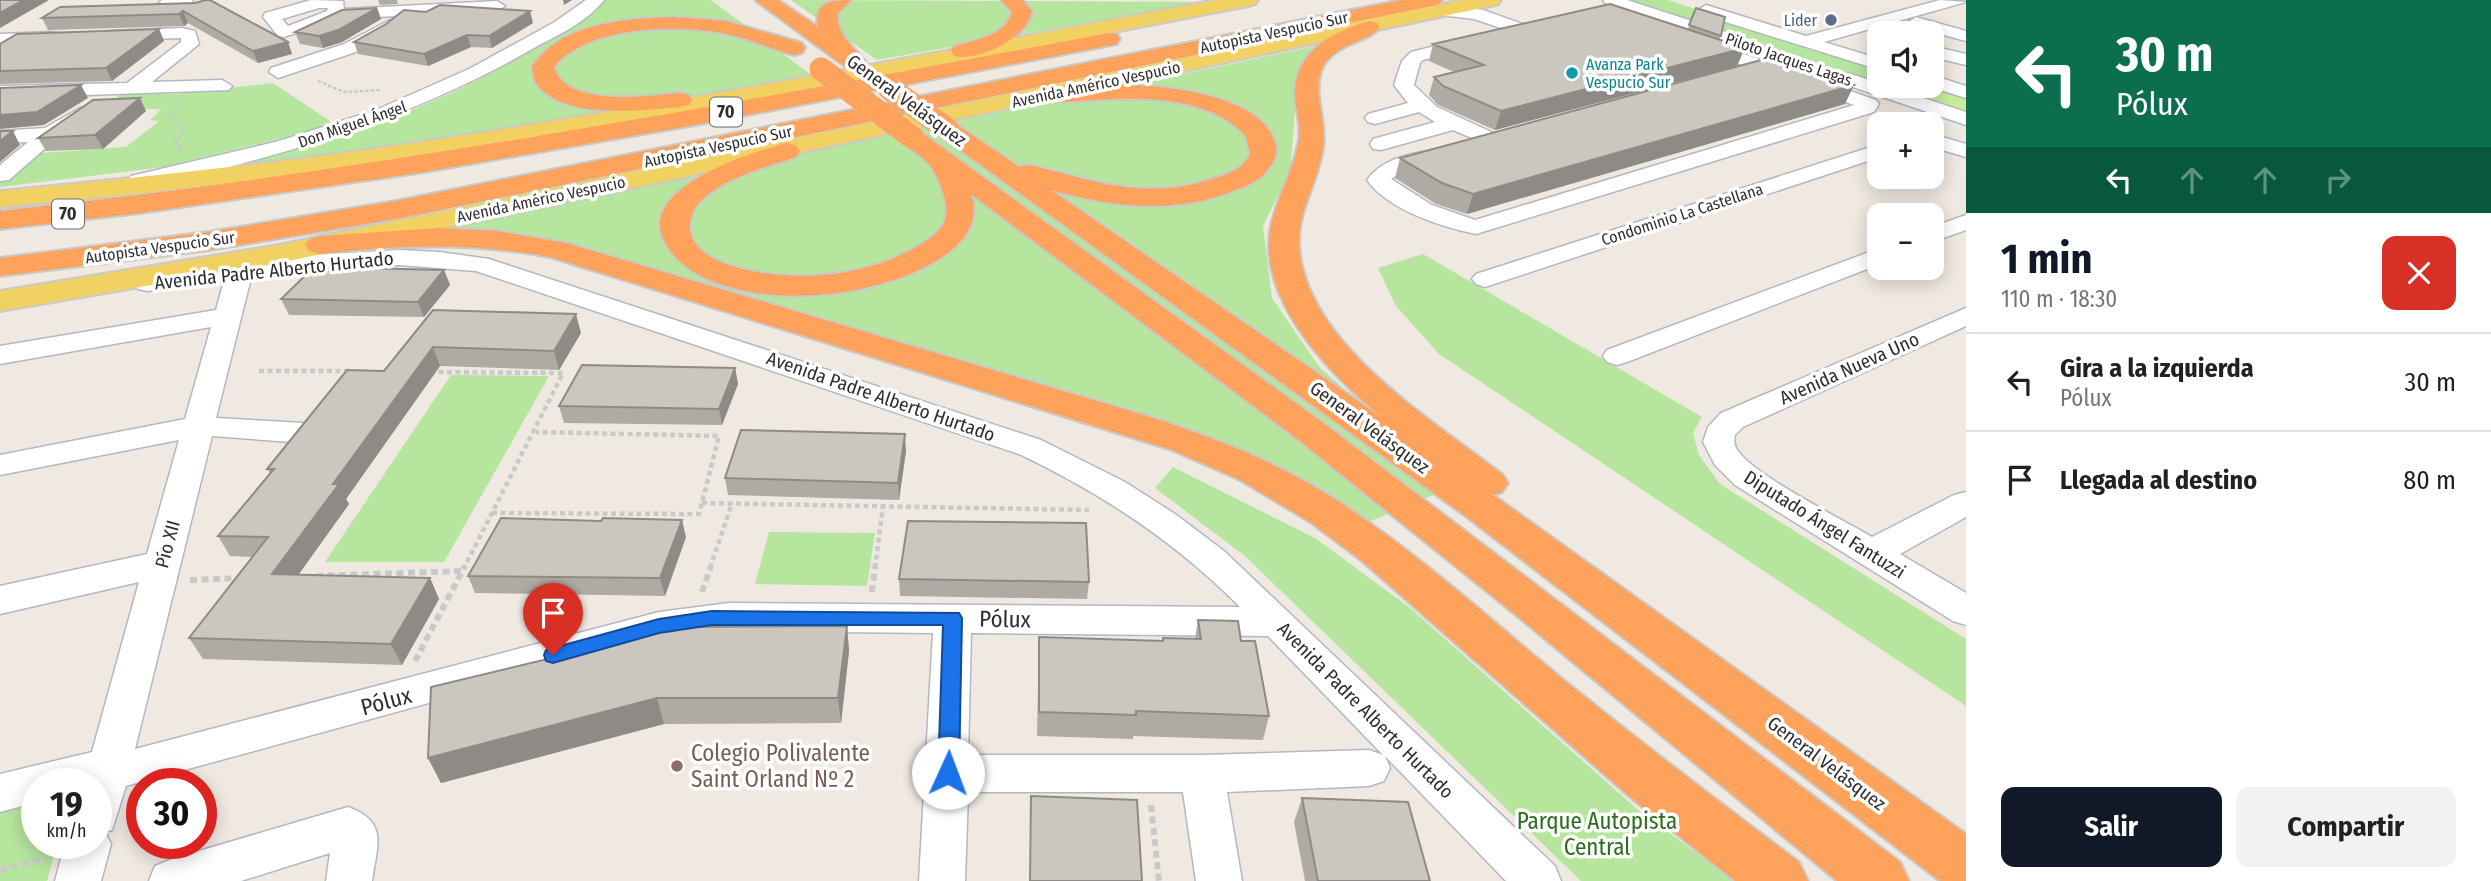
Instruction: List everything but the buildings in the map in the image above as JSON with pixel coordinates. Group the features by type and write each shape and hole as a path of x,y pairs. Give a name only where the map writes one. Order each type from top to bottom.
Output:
{"highway":[{"name":"General Velásquez","path":"765,0 854,63 931,140 980,153 1349,411 1732,691 1966,867"},
{"path":"841,0 828,11 827,22 838,44 854,63"},
{"path":"926,60 984,44 1012,30 1022,16 1020,8 1011,0"},
{"name":"Autopista Vespucio Sur","path":"0,267 209,241 396,210 1440,5"},
{"name":"General Velásquez","path":"739,8 821,69 931,140 1352,464 1880,881"},
{"name":"Autopista Vespucio Sur","path":"0,220 307,184 484,157 1273,8"},
{"path":"741,94 658,103 597,102 567,96 553,88 544,79 543,67 555,52 585,38 653,24 717,26 794,48"},
{"path":"1370,27 1327,47 1317,56 1309,72 1307,87 1311,149 1290,210 1284,241 1287,269 1299,300 1321,335 1363,379 1616,590 1732,691"},
{"path":"980,153 1072,187 1109,195 1148,197 1183,195 1226,184 1247,174 1263,154 1259,134 1247,122 1198,101 1168,95 1123,92 1029,98"},
{"path":"135,206 419,158 550,130"},
{"path":"801,145 732,171 705,185 688,198 679,211 675,225 677,235 689,254 700,263 725,275 779,285 844,281 899,267 942,243 951,234 961,216 960,197 931,140"},
{"path":"320,245 371,239 446,237 502,240 555,249 1077,406 1210,451 1280,485 1352,530 1649,781 1779,881"}],"main road":[{"path":"1,187 85,192 334,163 550,130 1248,0"},
{"name":"Avenida Américo Vespucio","path":"0,301 320,245 1370,27 1440,5 1485,1"}],"street":[{"path":"166,4 185,0"},
{"name":"Don Miguel Ángel","path":"85,192 208,167 315,138 416,102 497,63 550,32 596,0"},
{"path":"1717,0 1853,41 1867,40"},
{"path":"1485,1 1492,12 1536,28"},
{"path":"1688,4 1867,61"},
{"path":"278,72 362,42 388,27 412,5"},
{"path":"335,14 412,5 497,6"},
{"path":"1440,5 1536,28"},
{"path":"1536,28 1417,56 1411,61 1404,85 1409,97 1420,106 1456,123 1500,138 1391,168 1382,173 1378,180 1405,200 1426,211 1476,227 1867,108 1869,104 1618,15 1608,6"},
{"name":"Piloto Jacques Lagas","path":"1608,6 1966,119"},
{"path":"1803,42 1829,34 1961,8"},
{"path":"1927,21 1961,8"},
{"path":"1934,17 1966,25"},
{"path":"1,187 50,134 126,89 190,44 190,35 181,33 104,36"},
{"path":"1944,33 1966,36"},
{"path":"0,39 65,37"},
{"path":"0,54 26,38"},
{"path":"1944,42 1966,48"},
{"path":"1944,54 1966,60"},
{"path":"1727,77 1766,66"},
{"path":"1944,69 1966,75"},
{"path":"1944,85 1966,92"},
{"path":"4,95 222,86"},
{"path":"1375,118 1420,106"},
{"path":"1381,144 1456,123"},
{"path":"0,137 50,134"},
{"path":"1944,144 1966,151"},
{"name":"Condominio La Castellana","path":"1485,279 1867,154"},
{"path":"1944,230 1966,222"},
{"name":"Avenida Padre Alberto Hurtado","path":"74,290 380,258 440,259 480,264 994,433 1065,462 1143,506 1196,545 1538,881"},
{"path":"1617,356 1867,260"},
{"name":"Pío XII","path":"109,768 239,273"},
{"path":"0,355 228,316"},
{"name":"Avenida Nueva Uno","path":"1732,420 1966,316"},
{"name":"Diputado Ángel Fantuzzi","path":"1732,420 1723,426 1718,434 1718,443 1736,469 1966,611"},
{"path":"0,465 198,426 304,433"},
{"path":"1872,553 1966,503"},
{"path":"0,600 160,572"},
{"name":"Pólux","path":"112,770 137,767 659,626 693,620 869,617 1276,622"},
{"path":"942,881 953,618"},
{"path":"948,773 1202,774 1369,768"},
{"path":"1202,774 1219,881"},
{"name":"Pólux","path":"0,793 21,787"},
{"path":"172,881 348,827 356,833 349,881"},
{"path":"78,881 84,859"}],"path":[{"path":"278,72 286,76 299,72 344,92 382,90 416,102"},
{"path":"208,167 176,143 183,132 182,128 169,115 222,86"},
{"path":"259,371 356,372"},
{"path":"395,699 535,432 563,373 425,372"},
{"path":"492,513 699,514 719,436 535,432"},
{"path":"702,503 1100,510"},
{"path":"693,620 732,503"},
{"path":"869,617 883,506"},
{"path":"311,576 462,571"},
{"path":"160,572 242,578"},
{"path":"1147,772 1159,881"}],"green space":[{"path":"605,0 711,0 810,74 592,115 365,152 207,171 312,144 380,122 447,95 495,70"},
{"path":"791,0 1204,2 877,60"},
{"path":"1627,0 1668,0 1867,65 1867,80"},
{"path":"1316,46 1304,60 1298,78 1290,172 1263,226 1272,298 1320,368 1457,485 1366,523 1319,492 1208,436 1078,394 660,272 431,231"},
{"path":"273,83 333,123 311,131 164,167 0,187 0,170 27,154 126,147 159,121 150,120 161,109 101,110 121,94 175,94"},
{"path":"1944,90 1966,97 1966,112 1923,98 1944,98"},
{"path":"1423,254 1702,417 1693,433 1699,455 1720,484 1966,639 1966,706 1439,354 1396,306 1378,268"},
{"path":"451,375 549,376 444,562 325,562"},
{"name":"Parque Autopista Central","path":"1173,467 1315,538 1409,607 1637,809 1734,881 1581,881 1245,556 1155,488"},
{"path":"769,532 875,533 867,586 755,584"},
{"path":"21,797 21,859 53,859 47,881 0,881 0,803"}],"place":[{"name":"Lider","path":"1831,20"},
{"name":"Avanza Park Vespucio Sur","path":"1572,73"},
{"name":"Colegio Polivalente Saint Orland Nº 2","path":"677,766"}],"route":[{"path":"553,655 659,626 712,618 953,618 948,773"}]}
